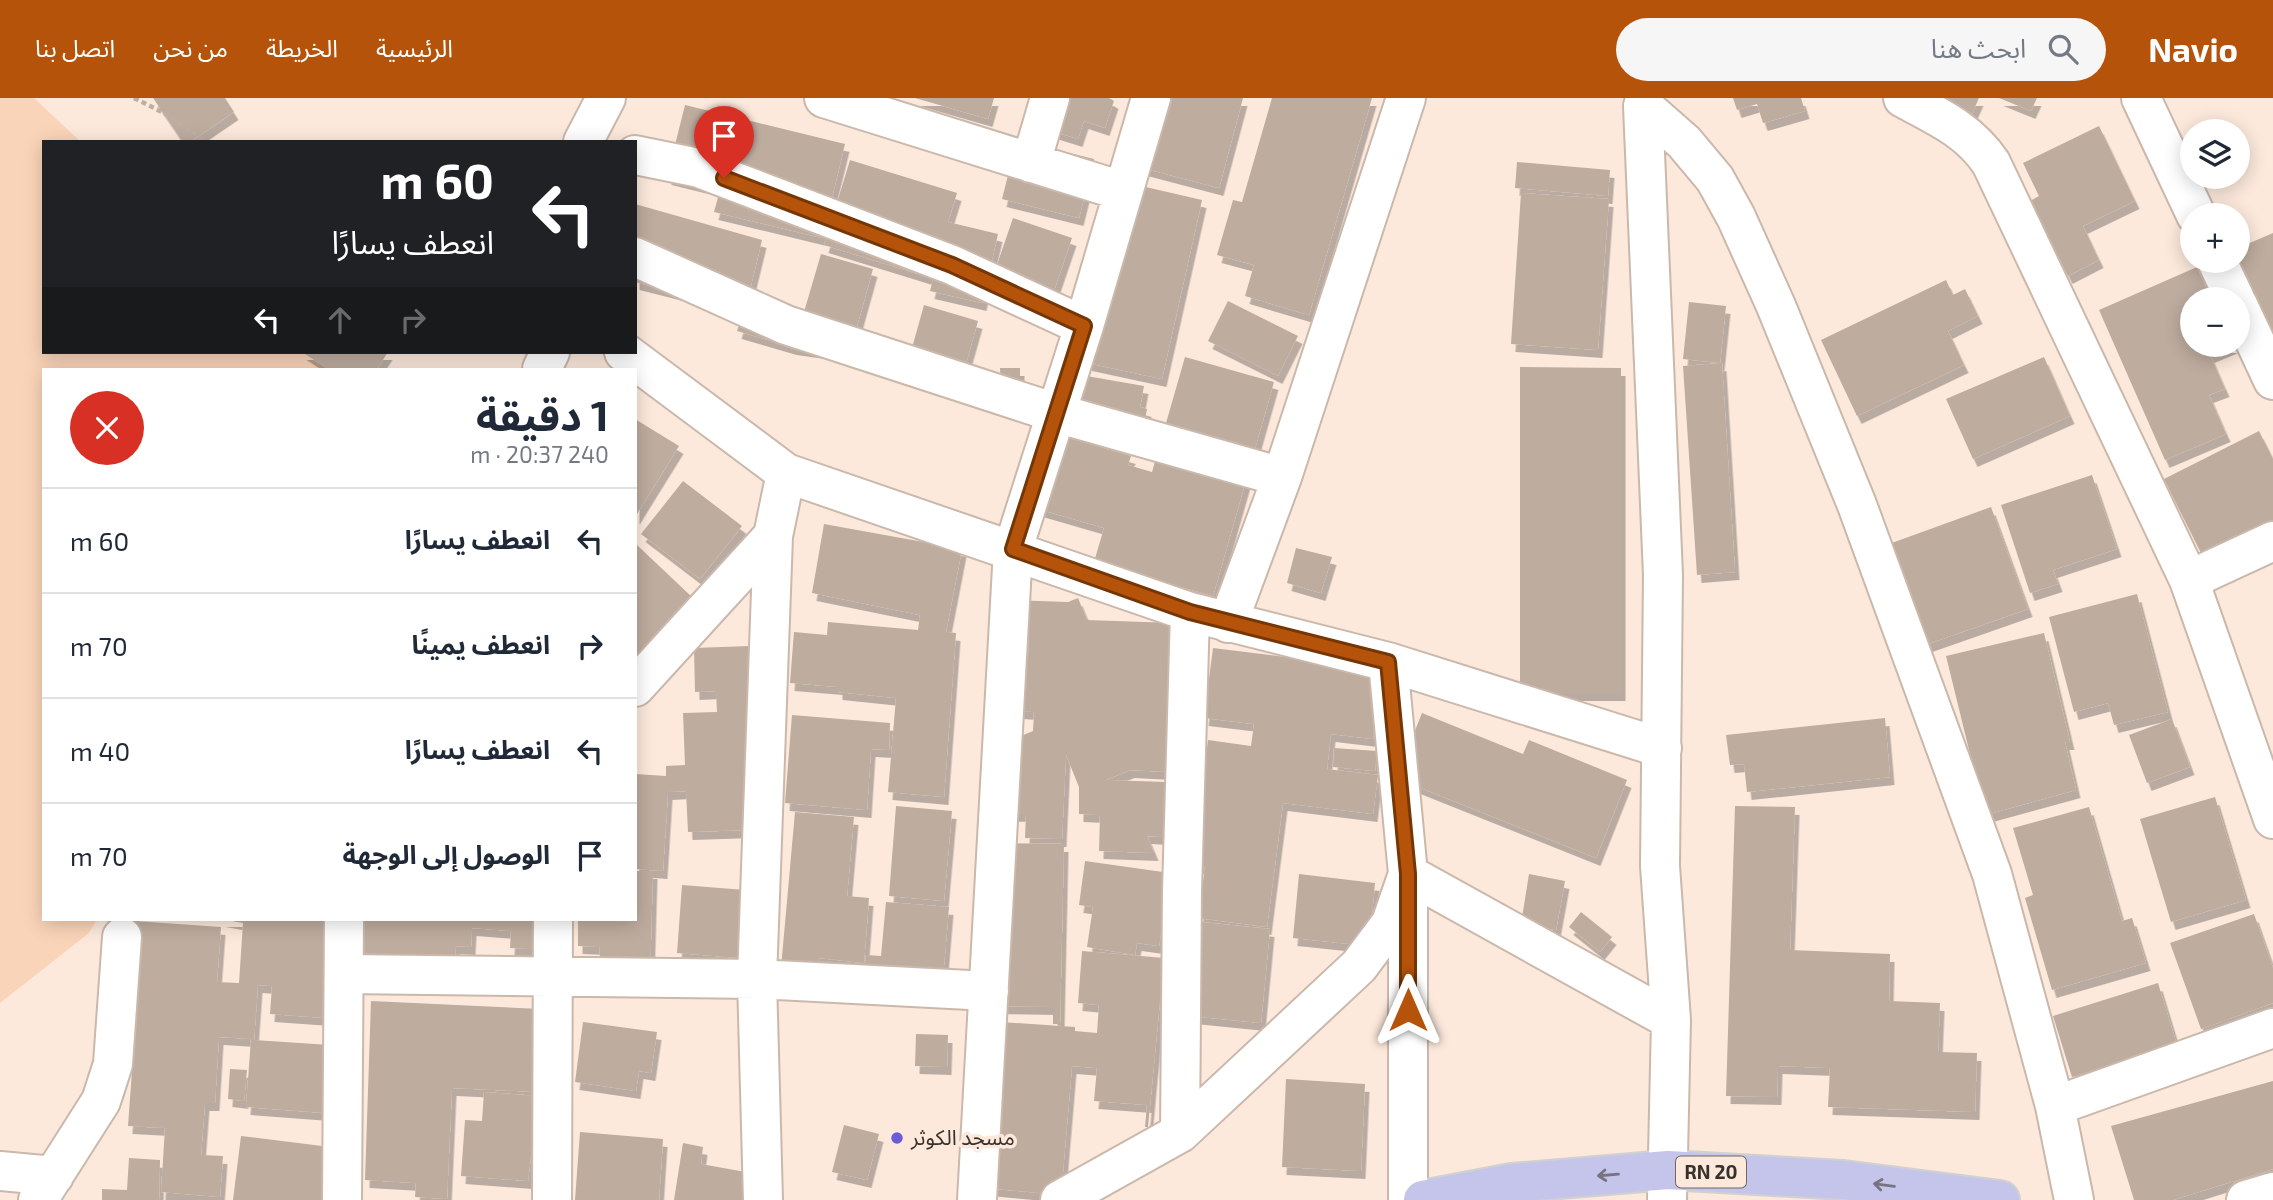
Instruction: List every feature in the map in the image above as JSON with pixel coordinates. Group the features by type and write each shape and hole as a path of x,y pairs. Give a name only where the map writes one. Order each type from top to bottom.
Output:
{"main road":[{"name":"RN 20","path":"1423,1200 1512,1182 1667,1185 1843,1180 2000,1200"}],"street":[{"path":"584,140 606,98"},
{"path":"824,98 1122,191"},
{"path":"1031,163 1050,98"},
{"path":"977,1200 1013,549 1084,326 1151,98"},
{"path":"1228,623 1282,477 1406,98"},
{"path":"1903,98 1953,124 1979,144 1991,163 2189,580 2273,819"},
{"path":"2141,98 2190,203"},
{"path":"1643,102 1663,575 1660,866 1671,1020 1667,1185"},
{"path":"1643,102 1684,142 1715,179 1776,306 1857,505 1992,874 2055,1106 2074,1200"},
{"path":"637,155 699,168 952,265 1084,326"},
{"path":"637,258 786,325 1056,413 1282,477"},
{"path":"2250,331 2273,380"},
{"path":"627,354 786,473 1190,612 1388,662 1662,748"},
{"path":"763,1200 757,979 773,536 786,473"},
{"path":"637,685 773,536"},
{"path":"2189,580 2273,541"},
{"path":"1180,1133 1182,892 1190,612"},
{"path":"1388,662 1408,874 1408,1200"},
{"path":"1408,874 1671,1020"},
{"path":"1060,1200 1180,1133 1359,966 1391,923 1408,874"},
{"path":"342,1200 344,921"},
{"path":"552,1200 553,921"},
{"path":"0,1171 46,1188 101,1101 113,1065 122,937"},
{"path":"344,974 552,974 757,979 989,991"},
{"path":"2055,1106 2273,1028"},
{"path":"2246,1200 2273,1192"}],"path":[{"path":"134,98 166,114 203,140"}],"shaded area":[{"path":"0,98 34,98 79,140 42,140 42,354 312,354 328,368 42,368 42,921 96,921 89,933 0,1003"}],"building":[{"path":"153,98 225,98 234,112 193,140 182,140"},
{"path":"915,98 994,98 988,119"},
{"path":"1031,98 1109,98 1114,101 1105,128 1084,121 1078,139 1024,122"},
{"path":"1161,98 1243,98 1219,188 1143,168"},
{"path":"1272,98 1372,98 1309,315 1245,296 1254,265 1217,255 1233,200 1242,202"},
{"path":"1733,98 1801,98 1805,111 1763,123 1757,104 1737,110"},
{"path":"1925,98 1979,98 1970,118"},
{"path":"1999,98 2037,98 2031,111"},
{"path":"685,105 845,144 822,238 714,212 720,190 667,177"},
{"path":"2099,126 2135,201 2083,226 2099,260 2068,276 2030,201 2039,196 2023,163"},
{"path":"1017,140 1094,159 1079,218 1002,199"},
{"path":"850,160 957,193 948,222 998,234 982,303 930,291 942,243 931,278 824,245"},
{"path":"1517,162 1610,170 1608,196 1515,188"},
{"path":"1124,182 1202,200 1162,379 1083,362"},
{"path":"1521,193 1609,199 1598,350 1511,344"},
{"path":"637,205 762,240 745,310 637,283"},
{"path":"1013,218 1072,238 1046,314 987,294"},
{"path":"2273,233 2273,337 2243,273 2250,273 2250,243"},
{"path":"821,254 873,269 849,355 792,347 737,331 743,313 799,329"},
{"path":"2183,273 2200,273 2206,287 2180,287 2180,357 2211,357 2225,389 2209,395 2226,434 2165,460 2099,310"},
{"path":"1946,280 1953,295 1965,289 1978,316 1948,331 1964,365 1857,416 1821,340"},
{"path":"1228,301 1298,336 1278,376 1208,341"},
{"path":"1689,302 1726,306 1720,363 1683,359"},
{"path":"924,305 978,321 959,388 905,373"},
{"path":"305,354 387,354 378,368 326,368"},
{"path":"1185,357 1274,382 1213,596 1094,562 1104,528 1035,508 1056,434 1131,456 1128,465 1152,472"},
{"path":"2044,357 2070,416 1973,459 1946,399"},
{"path":"1722,363 1735,572 1697,575 1683,366"},
{"path":"1520,367 1621,368 1621,693 1520,693"},
{"path":"1000,368 1020,368 1020,385 1001,386"},
{"path":"1075,374 1144,386 1140,407 1147,409 1142,436 1067,422"},
{"path":"637,420 679,446 637,514"},
{"path":"2259,431 2273,459 2273,524 2204,559 2164,479"},
{"path":"2092,475 2117,549 2053,570 2058,584 2030,593 2001,505"},
{"path":"683,481 742,526 700,579 641,534"},
{"path":"1991,507 2028,609 1925,645 1889,544"},
{"path":"824,524 962,549 946,632 956,633 944,797 888,792 896,698 838,692 838,687 790,683 794,632 827,635 828,622 918,630 920,615 812,593"},
{"path":"637,545 693,598 637,656"},
{"path":"1296,548 1332,557 1321,593 1287,583"},
{"path":"2137,594 2168,712 2114,725 2108,703 2074,712 2049,617"},
{"path":"1078,598 1087,620 1173,623 1167,772 1130,770 1106,780 1166,782 1164,837 1147,836 1154,853 1099,851 1100,815 1079,814 1079,787 1066,755 1062,839 1025,838 1026,814 991,813 994,747 1033,731 1034,712 1001,710 1003,658 1028,658 1029,627 1007,626 1008,600 1068,602"},
{"path":"2044,633 2070,742 2065,742 2076,790 1985,815 1946,656"},
{"path":"749,646 755,793 749,830 688,832 686,791 668,792 663,871 637,869 637,774 666,776 666,766 685,765 683,713 717,712 716,691 695,692 694,648"},
{"path":"1213,648 1382,669 1373,739 1331,734 1327,769 1378,775 1373,814 1283,803 1267,927 1198,918 1205,867 1192,865 1208,740 1251,746 1254,724 1204,718"},
{"path":"1422,713 1523,754 1529,740 1627,780 1596,858 1396,778"},
{"path":"792,715 890,723 889,750 871,749 867,810 785,803"},
{"path":"1885,718 1890,777 1747,792 1744,764 1730,765 1726,735"},
{"path":"2172,719 2190,767 2147,783 2129,735"},
{"path":"1334,748 1377,751 1375,771 1333,767"},
{"path":"2215,797 2246,900 2171,922 2140,819"},
{"path":"896,806 952,811 944,901 889,896"},
{"path":"1735,806 1795,807 1790,950 1890,954 1889,1001 1940,1003 1938,1052 1977,1053 1975,1112 1828,1107 1830,1068 1778,1066 1777,1097 1726,1096"},
{"path":"2089,807 2122,921 2132,918 2146,963 2052,990 2025,898 2033,895 2013,828"},
{"path":"795,812 854,817 847,896 869,898 864,963 819,958 817,971 781,968"},
{"path":"996,843 1064,844 1060,1024 1053,1024 1053,1007 995,1006"},
{"path":"1085,861 1170,873 1159,946 1137,943 1135,955 1087,947 1093,907 1079,905"},
{"path":"637,871 653,871 650,975 599,974 600,947 578,946 578,921 637,921"},
{"path":"1299,874 1375,883 1369,946 1293,938"},
{"path":"1529,874 1565,881 1556,930 1521,924"},
{"path":"682,885 745,890 740,958 677,953"},
{"path":"886,902 949,907 942,989 863,983 866,955 881,956"},
{"path":"1581,912 1612,937 1600,952 1569,927"},
{"path":"2254,914 2273,968 2273,1003 2201,1029 2170,943"},
{"path":"135,921 221,927 217,982 239,983 243,923 232,921 325,921 324,929 329,929 326,1018 270,1014 272,986 258,985 254,1040 330,1045 325,1113 246,1107 251,1039 219,1037 215,1103 205,1103 201,1155 223,1156 220,1197 161,1192 165,1128 128,1126 139,976 131,975"},
{"path":"365,921 534,921 532,949 510,948 511,931 472,928 471,947 456,946 454,970 361,977"},
{"path":"1201,922 1270,929 1261,1023 1191,1016"},
{"path":"1082,951 1164,958 1148,1127 1145,1127 1147,1105 1094,1101 1097,1068 1072,1066 1061,1195 986,1188 1001,1022 1075,1027 1075,1031 1097,1033 1099,1005 1078,1003"},
{"path":"2158,983 2177,1045 2072,1077 2053,1016"},
{"path":"371,1001 542,1009 538,1092 452,1088 447,1199 415,1197 416,1183 365,1180"},
{"path":"583,1022 657,1032 651,1073 639,1071 636,1091 575,1082"},
{"path":"916,1034 948,1035 947,1067 915,1066"},
{"path":"230,1069 247,1070 244,1101 228,1099"},
{"path":"1286,1079 1365,1084 1361,1171 1282,1167"},
{"path":"2273,1081 2273,1169 2173,1200 2134,1200 2111,1126"},
{"path":"484,1092 538,1096 528,1181 461,1176 465,1120 482,1121"},
{"path":"844,1125 879,1134 867,1180 832,1172"},
{"path":"580,1132 663,1139 659,1200 575,1200"},
{"path":"241,1136 338,1148 331,1200 233,1200"},
{"path":"683,1143 703,1147 701,1164 751,1173 747,1200 674,1200"},
{"path":"129,1158 160,1160 159,1200 102,1200 102,1189 127,1190"}],"place":[{"name":"مسجد الكوثر","path":"897,1138"}],"route":[{"path":"724,178 952,265 1084,326 1013,549 1190,612 1388,662 1408,874 1408,1010"}]}
